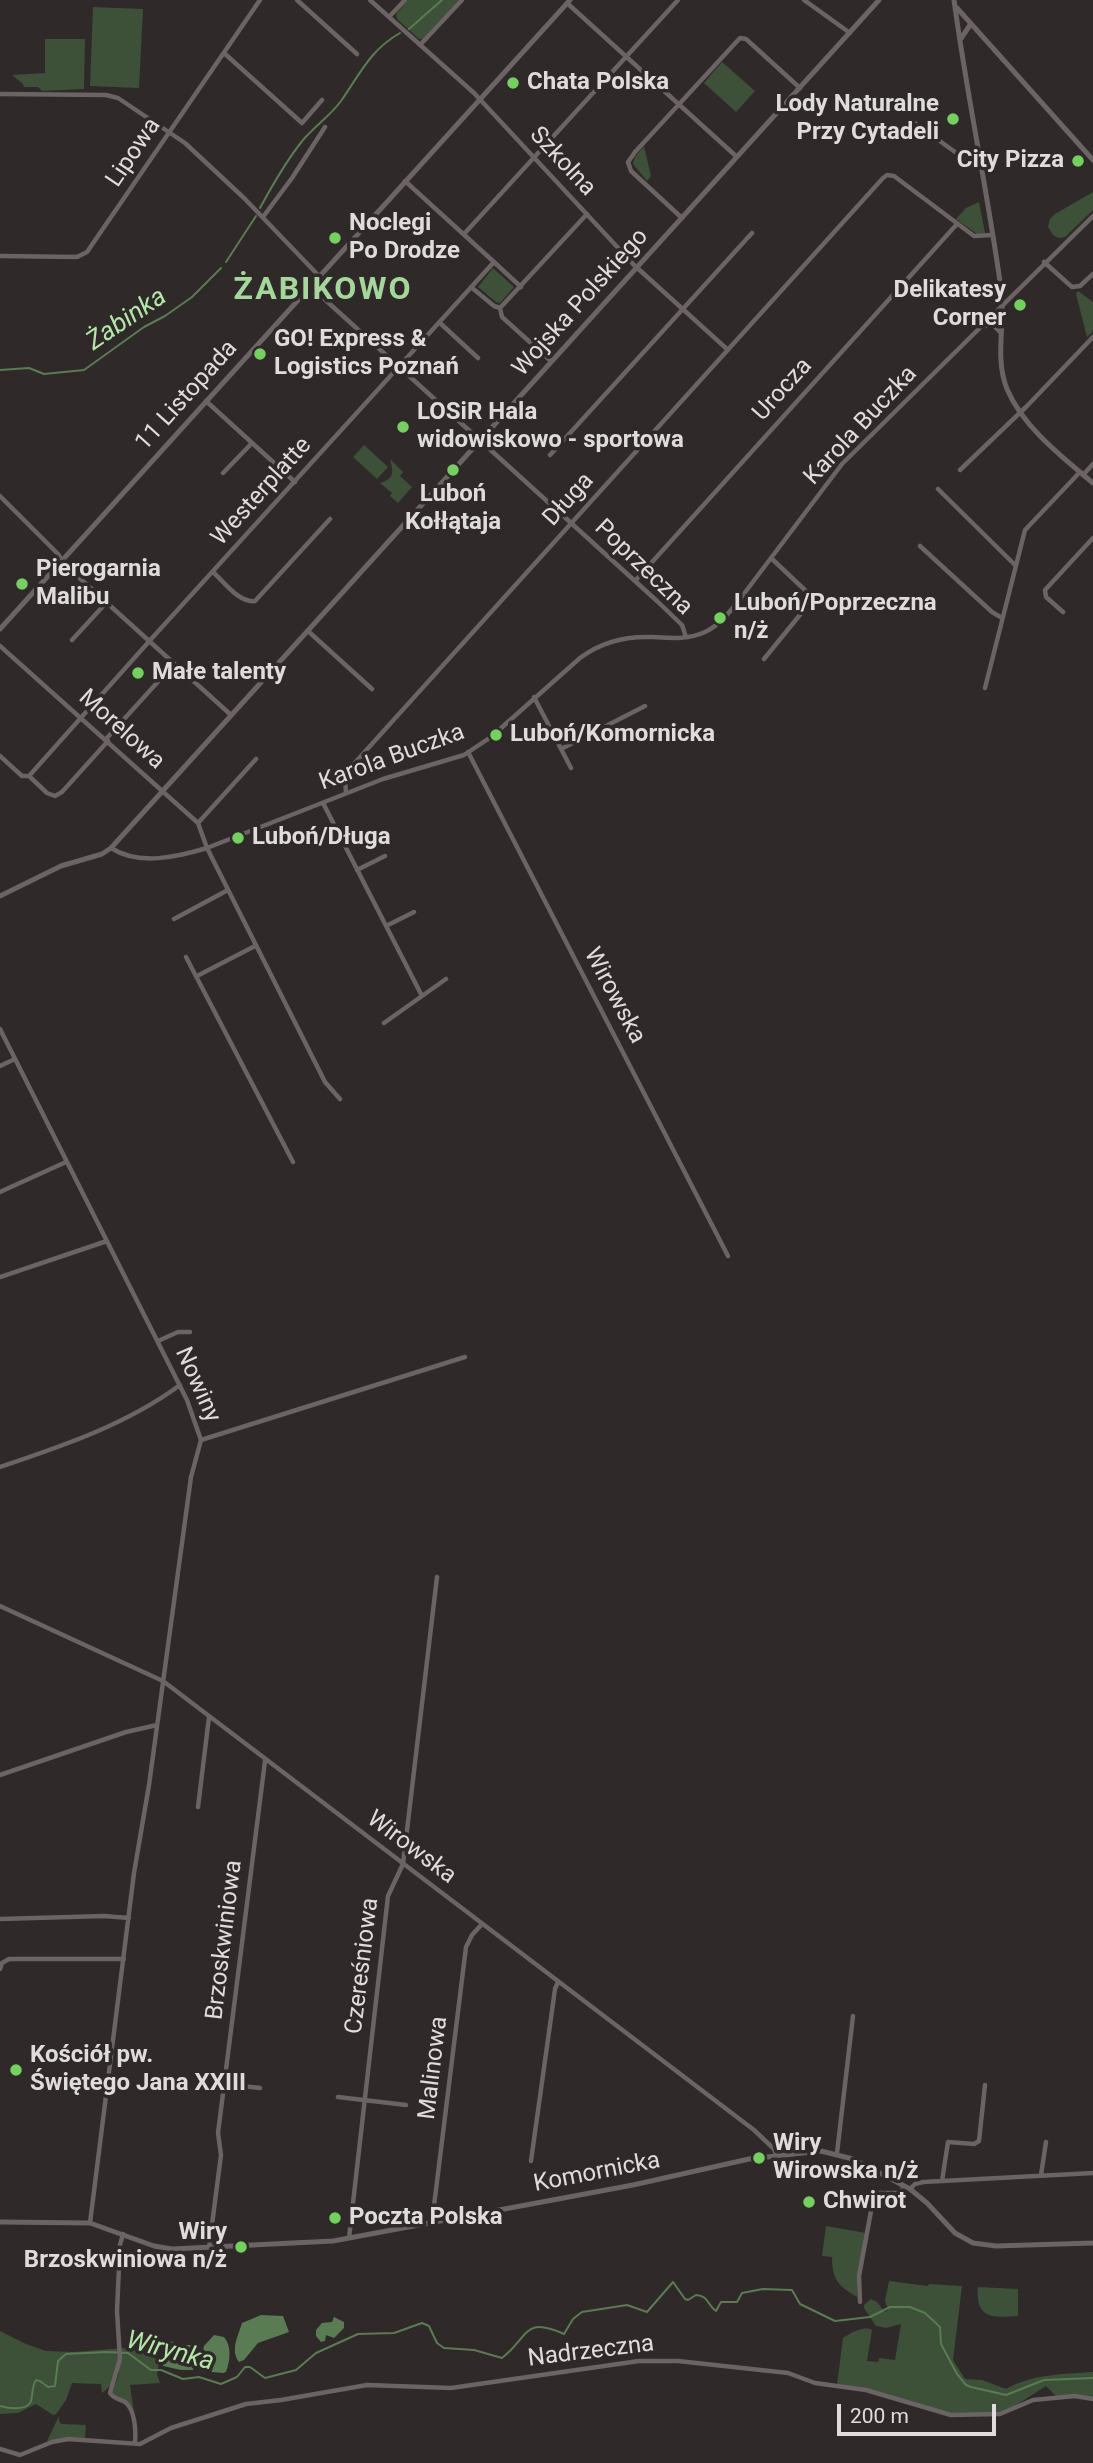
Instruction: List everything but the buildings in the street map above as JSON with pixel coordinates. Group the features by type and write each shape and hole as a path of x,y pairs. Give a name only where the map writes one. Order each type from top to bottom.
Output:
{"street":[{"name":"Lipowa","path":"0,256 74,257 85,254 260,0"},
{"path":"297,0 357,54"},
{"name":"Szkolna","path":"370,0 480,99 637,267 728,350"},
{"path":"389,17 405,0"},
{"path":"420,45 462,0"},
{"path":"464,234 678,0"},
{"path":"804,0 849,33"},
{"name":"Wojska Polskiego","path":"113,850 163,790 737,157 797,86 879,0"},
{"path":"569,1 737,157"},
{"name":"11 Listopada","path":"0,629 569,1"},
{"path":"954,1 970,25 1093,160"},
{"path":"954,1 1003,307 1000,332 1003,375 1020,413 1093,483"},
{"path":"960,40 970,25"},
{"path":"682,218 631,171 628,163 635,152 740,38 746,39 797,86"},
{"path":"224,53 302,123 322,100"},
{"path":"0,94 110,96 121,100 200,156 319,276"},
{"path":"912,121 960,156 979,155"},
{"path":"263,218 325,127"},
{"name":"Długa","path":"346,793 345,779 352,766 887,175 894,176 957,224"},
{"path":"405,181 521,287"},
{"path":"500,308 587,214"},
{"name":"Karola Buczka","path":"113,850 158,859 207,848 391,776 468,752 491,737 586,654 610,642 638,638 686,638 704,633 718,624 734,607 842,464 1093,216"},
{"path":"957,224 975,237 992,235"},
{"name":"Urocza","path":"635,581 957,224"},
{"path":"550,455 752,233"},
{"name":"Westerplatte","path":"29,776 494,262"},
{"path":"1044,262 1072,287 1080,286 1093,274"},
{"name":"Poprzeczna","path":"310,286 682,625 686,638"},
{"path":"471,287 500,308"},
{"path":"500,308 502,317 551,361"},
{"path":"439,323 478,358"},
{"path":"983,326 993,325 1000,332"},
{"path":"960,470 1020,413 1093,337"},
{"path":"1088,342 1093,346"},
{"path":"206,401 295,482"},
{"path":"223,473 252,443"},
{"path":"985,688 1026,528 1093,464"},
{"path":"938,489 1015,565"},
{"path":"0,496 106,603 231,715"},
{"path":"213,572 245,600 255,601 330,519"},
{"path":"1063,612 1046,597 1045,590 1093,538"},
{"path":"920,546 1002,618"},
{"path":"764,659 812,600 771,558"},
{"path":"72,640 106,603"},
{"path":"308,631 372,689"},
{"name":"Morelowa","path":"0,646 198,823 207,848 255,946 325,1082 340,1099"},
{"path":"0,756 22,776 29,776 50,795 57,796 174,664"},
{"path":"534,697 571,768"},
{"path":"561,749 645,706"},
{"name":"Wirowska","path":"468,752 728,1256"},
{"path":"198,823 256,759"},
{"path":"323,803 422,996"},
{"path":"0,895 54,868 113,850"},
{"path":"357,870 385,856"},
{"path":"174,919 228,890"},
{"path":"386,926 414,912"},
{"path":"197,976 255,946"},
{"path":"186,957 293,1162"},
{"path":"384,1023 446,979"},
{"name":"Nowiny","path":"0,1028 180,1385 193,1413 201,1440 191,1477 134,1873 90,2223"},
{"path":"0,1066 15,1059"},
{"path":"0,1192 66,1162"},
{"path":"0,1277 107,1241"},
{"path":"158,1342 178,1332 190,1332"},
{"path":"201,1440 291,1414 462,1356"},
{"path":"0,1467 78,1440 116,1423 180,1385"},
{"name":"Czereśniowa","path":"348,2238 388,1896 403,1864 437,1577"},
{"name":"Wirowska","path":"0,1606 163,1681 754,2130 777,2155"},
{"path":"198,1807 209,1716"},
{"path":"0,1775 126,1732 157,1725"},
{"name":"Brzoskwiniowa","path":"209,2249 221,2155 218,2133 265,1760"},
{"path":"0,1919 104,1916 130,1918"},
{"name":"Malinowa","path":"432,2222 466,1947 482,1924"},
{"path":"0,1969 2,1963 9,1959 124,1959"},
{"path":"531,2161 558,1982"},
{"path":"837,2153 853,2016"},
{"path":"225,2084 260,2088"},
{"path":"942,2181 948,2142 974,2144 979,2141 985,2084"},
{"path":"338,2097 406,2105"},
{"path":"1041,2175 1046,2143"},
{"name":"Komornicka","path":"0,2222 90,2223 164,2248 209,2249 298,2244 348,2238 622,2187 744,2160 817,2151 837,2153 860,2162 908,2188 955,2233 977,2245 1093,2243"},
{"path":"860,2302 859,2276 876,2193 899,2193 917,2183 1093,2172"},
{"path":"122,2234 117,2311 120,2353 110,2393 113,2398 124,2402 130,2408 135,2442"},
{"name":"Nadrzeczna","path":"0,2449 17,2455 64,2439 143,2443 177,2426 254,2402 374,2384 451,2388 639,2361 678,2361 771,2370 788,2373 815,2384 881,2394 951,2415 1000,2414 1033,2400 1075,2396 1093,2399"}],"shaded area":[{"path":"408,0 459,0 423,39 419,39 397,19 396,14"},
{"path":"93,7 143,9 139,88 90,86"},
{"path":"45,39 85,39 84,89 42,91 38,87 24,87 12,75 45,73"},
{"path":"722,62 755,91 736,112 704,83"},
{"path":"644,146 651,176 647,181 633,164"},
{"path":"1093,192 1093,210 1065,237 1053,235 1048,227 1050,219"},
{"path":"979,202 985,233 977,234 956,219 966,208"},
{"path":"493,268 514,287 500,303 478,287"},
{"path":"1078,291 1093,302 1093,331 1087,337 1076,294"},
{"path":"364,445 388,467 377,479 353,457"},
{"path":"390,459 403,472 400,476 412,487 398,503 390,496 392,493 380,483 391,476"},
{"path":"826,2226 866,2233 857,2278 857,2297 837,2281 832,2257 822,2256"},
{"path":"889,2281 928,2286 962,2286 953,2360 965,2379 982,2380 1006,2389 1037,2378 1093,2372 1093,2397 1056,2396 1046,2386 1007,2411 953,2414 899,2398 837,2385 843,2338 857,2330 872,2330 867,2361 878,2362 879,2358 895,2360 901,2324 886,2328 876,2326 864,2308 871,2299 885,2312 888,2310 885,2301"},
{"path":"978,2287 1018,2289 1018,2316 994,2316 983,2311 979,2305"},
{"path":"0,2331 46,2351 124,2348 160,2357 157,2374 160,2383 130,2385 134,2414 132,2407 112,2394 119,2373 116,2371 110,2386 102,2393 101,2384 72,2383 66,2400 56,2414 53,2415 36,2404 18,2413 0,2414"},
{"path":"59,2416 59,2422 62,2424 86,2425 85,2439 47,2441"}],"water":[{"path":"261,2315 283,2316 289,2332 258,2343 244,2360 239,2362 235,2348 242,2323"},
{"path":"334,2317 344,2322 344,2328 334,2338 326,2335 325,2341 321,2342 316,2336 316,2330 322,2323 332,2322"},
{"path":"214,2335 224,2337 228,2345 229,2363 223,2373 199,2369 204,2346"},
{"path":"166,2340 184,2345 198,2345 193,2370 163,2366 163,2344"}],"waterway":[{"name":"Żabinka","path":"409,29 442,0"},
{"name":"Żabinka","path":"260,208 303,140 337,106 373,55 400,33"},
{"name":"Żabinka","path":"226,262 256,216"},
{"name":"Żabinka","path":"0,370 29,368 44,374 84,370 192,297 221,268"},
{"name":"Wirynka","path":"0,2406 27,2406 31,2401 36,2380 48,2387 55,2386 58,2361 66,2354 128,2353 151,2370 161,2370 183,2379 199,2377 221,2384 237,2377 245,2367 250,2367 265,2378 296,2370 316,2353 358,2334 394,2333 422,2323 429,2326 437,2343 444,2348 474,2350 502,2358 528,2331 541,2327 564,2334 573,2319 582,2312 627,2305 647,2312 673,2282 685,2299 700,2296 716,2311 721,2302 737,2302 742,2293 763,2289 792,2290 800,2304 835,2321 870,2317 890,2307 910,2307 925,2313 940,2327 941,2344 957,2374 971,2387 1006,2395 1044,2380 1093,2378"}],"place":[{"name":"Chata Polska","path":"513,83"},
{"name":"Lody Naturalne Przy Cytadeli","path":"953,119"},
{"name":"City Pizza","path":"1078,161"},
{"name":"Noclegi Po Drodze","path":"335,238"},
{"name":"Delikatesy Corner","path":"1020,305"},
{"name":"GO! Express & Logistics Poznań","path":"260,354"},
{"name":"LOSiR Hala widowiskowo - sportowa","path":"403,427"},
{"name":"Luboń Kołłątaja","path":"453,470"},
{"name":"Pierogarnia Malibu","path":"22,584"},
{"name":"Luboń/Poprzeczna n/ż","path":"720,618"},
{"name":"Małe talenty","path":"138,673"},
{"name":"Luboń/Komornicka","path":"496,735"},
{"name":"Luboń/Długa","path":"238,838"},
{"name":"Kościół pw. Świętego Jana XXIII","path":"16,2070"},
{"name":"Wiry Wirowska n/ż","path":"759,2158"},
{"name":"Chwirot","path":"809,2202"},
{"name":"Poczta Polska","path":"335,2218"},
{"name":"Wiry Brzoskwiniowa n/ż","path":"241,2247"}],"district":[{"name":"ŻABIKOWO","path":"323,291"}]}
